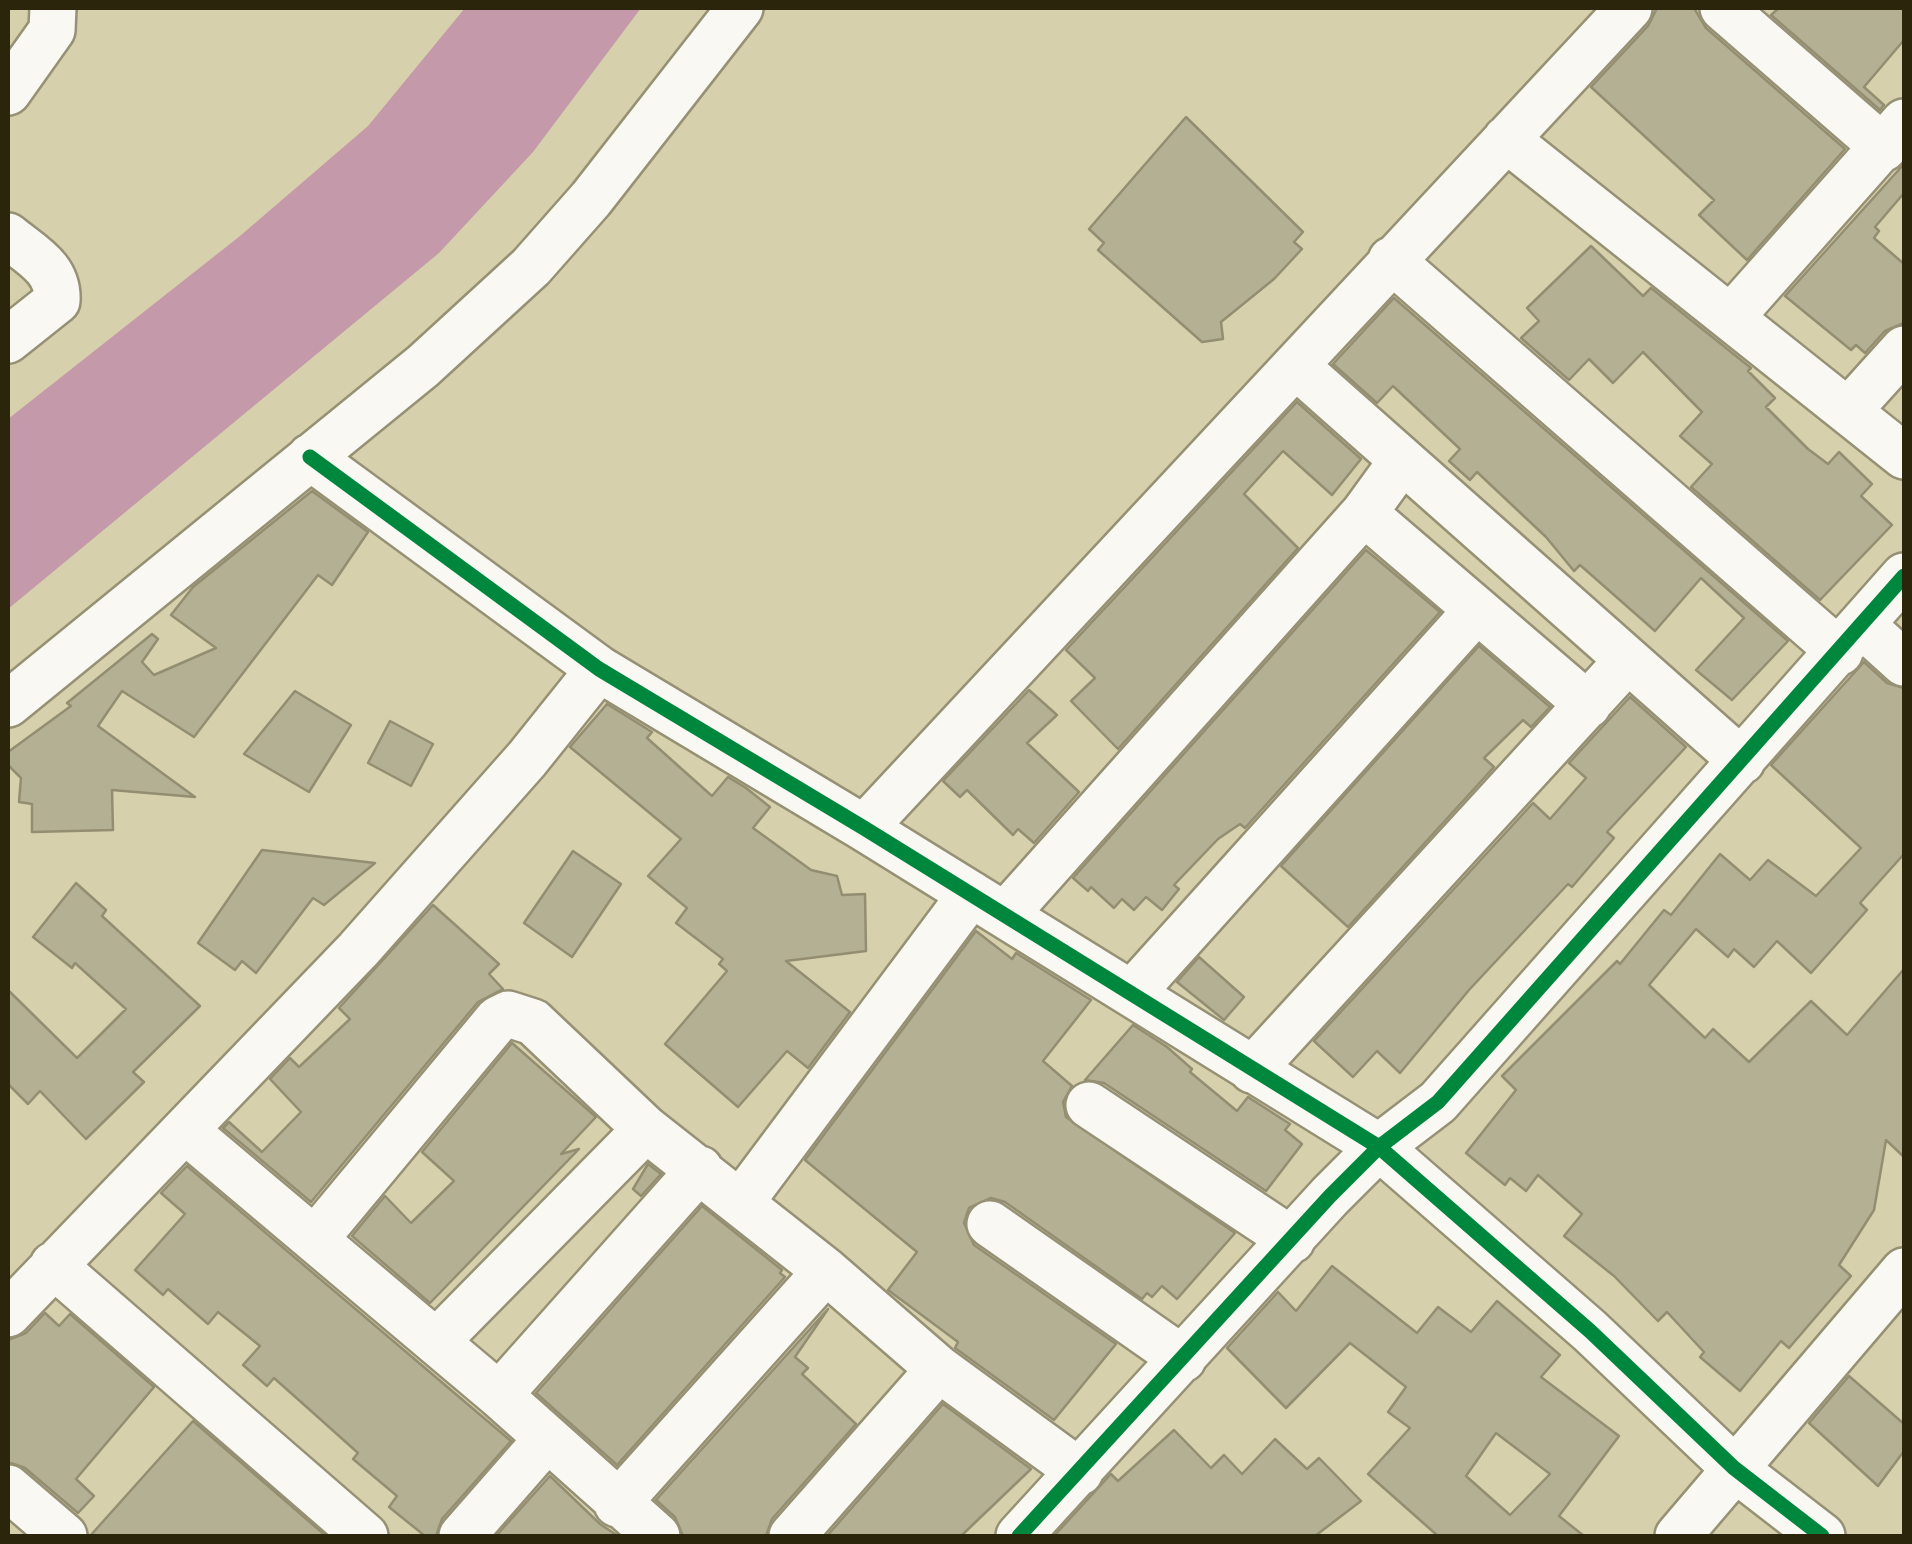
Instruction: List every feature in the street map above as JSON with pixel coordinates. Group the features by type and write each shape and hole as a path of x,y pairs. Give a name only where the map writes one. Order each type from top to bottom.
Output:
{"street":[{"path":"8,92 52,30 53,8"},
{"path":"8,704 423,366 531,267 648,129 740,8"},
{"path":"864,828 1630,8"},
{"path":"1723,8 1894,135 1732,316"},
{"path":"1506,139 1904,456"},
{"path":"8,236 52,272 58,301 8,340"},
{"path":"1391,260 1851,638 1904,663"},
{"path":"1849,410 1904,349"},
{"path":"1296,366 1742,761"},
{"path":"310,457 598,669 1133,992 1379,1147 1590,1331 1734,1468 1822,1536"},
{"path":"741,1202 988,904 1364,513 1401,462"},
{"path":"1364,513 1588,705"},
{"path":"1019,1536 1379,1147 1438,1102 1904,576"},
{"path":"1133,992 1476,611"},
{"path":"1252,1070 1626,662"},
{"path":"8,1314 358,950 527,759 598,669"},
{"path":"316,1238 498,1019 508,1014 533,1022 646,1129 826,1271 939,1369 1080,1472"},
{"path":"1090,1105 1292,1240"},
{"path":"436,1342 646,1129"},
{"path":"187,1132 499,1394 657,1536"},
{"path":"499,1394 700,1169"},
{"path":"990,1224 1183,1358"},
{"path":"53,1265 365,1536"},
{"path":"1678,1536 1904,1270"},
{"path":"617,1504 826,1271"},
{"path":"792,1536 939,1369"},
{"path":"462,1536 546,1440"},
{"path":"8,1488 49,1532"}],"shaded area":[{"path":"465,8 641,8 533,152 439,253 8,609 8,419 240,236 368,126"}],"building":[{"path":"1657,8 1694,8 1706,28 1845,149 1747,260 1699,215 1714,200 1591,87 1648,26"},
{"path":"1779,8 1904,8 1904,40 1864,87 1884,105 1880,110 1771,15"},
{"path":"1186,117 1303,232 1294,242 1302,249 1274,279 1221,322 1223,339 1202,342 1098,250 1104,243 1089,229"},
{"path":"1904,164 1904,193 1875,227 1879,231 1874,238 1904,264 1904,323 1885,331 1865,353 1856,345 1851,350 1785,296"},
{"path":"1591,246 1643,296 1651,288 1751,368 1748,371 1775,398 1766,407 1808,449 1828,464 1839,452 1872,484 1861,496 1892,525 1820,600 1691,487 1712,464 1680,436 1702,412 1643,352 1613,383 1589,359 1569,380 1521,338 1539,321 1527,308"},
{"path":"1394,298 1788,641 1732,700 1696,670 1744,618 1701,578 1655,631 1580,565 1574,571 1546,537 1477,472 1470,480 1449,461 1460,449 1393,386 1377,403 1333,364"},
{"path":"1297,402 1361,459 1332,495 1283,451 1244,494 1298,548 1118,749 1071,701 1095,678 1066,650"},
{"path":"312,491 368,532 332,585 318,575 194,737 122,691 98,726 195,797 112,790 113,830 32,832 32,804 19,802 21,778 8,765 8,752 71,706 67,703 152,634 158,639 142,662 154,675 216,648 171,615 193,587"},
{"path":"1366,550 1440,612 1245,828 1240,824 1218,839 1174,885 1179,889 1162,910 1146,897 1134,910 1122,899 1114,908 1091,887 1088,891 1073,878"},
{"path":"1479,646 1550,707 1531,727 1523,720 1484,758 1494,767 1348,927 1281,866"},
{"path":"1864,662 1887,683 1904,688 1904,854 1860,903 1867,910 1811,973 1777,941 1754,967 1734,949 1728,957 1696,929 1649,985 1705,1038 1713,1029 1749,1062 1811,1001 1847,1035 1904,969 1904,1157 1886,1140 1874,1210 1839,1265 1851,1276 1789,1348 1781,1341 1740,1391 1700,1357 1704,1352 1667,1312 1658,1321 1614,1276 1564,1236 1582,1214 1538,1175 1526,1191 1510,1178 1505,1185 1466,1153 1516,1090 1502,1076 1617,961 1620,964 1664,910 1671,915 1720,854 1750,880 1768,860 1816,896 1861,848 1771,765"},
{"path":"1029,690 1057,715 1027,743 1079,792 1034,843 1018,829 1013,835 967,790 960,797 943,781"},
{"path":"295,691 351,725 309,792 244,754"},
{"path":"1630,697 1686,747 1607,832 1614,838 1572,887 1568,884 1469,990 1400,1073 1377,1051 1353,1077 1314,1041 1533,803 1550,819 1586,778 1569,763"},
{"path":"607,704 652,732 647,738 712,796 728,777 746,788 770,807 753,828 811,870 837,876 842,895 865,894 866,951 786,961 850,1012 808,1068 787,1051 738,1107 665,1044 727,971 719,964 723,959 676,923 687,908 648,876 681,839 570,747"},
{"path":"390,721 433,744 411,786 368,763"},
{"path":"262,850 375,863 324,905 313,898 256,973 242,961 235,970 198,943"},
{"path":"573,851 621,884 572,957 524,923"},
{"path":"76,883 106,910 102,916 200,1006 133,1072 144,1082 86,1139 40,1091 28,1104 8,1084 8,990 77,1058 126,1009 75,963 72,968 33,937"},
{"path":"433,905 499,964 489,974 503,989 478,1002 311,1202 223,1128 229,1122 262,1152 301,1112 270,1079 290,1058 299,1067 350,1019 339,1008"},
{"path":"976,931 1012,959 1016,953 1091,1000 1043,1061 1072,1086 1063,1102 1066,1117 1235,1233 1177,1299 1162,1286 1152,1297 1147,1293 1142,1299 1005,1202 991,1198 969,1208 964,1223 974,1245 1116,1344 1054,1420 955,1348 958,1342 888,1290 917,1252 805,1160"},
{"path":"1199,957 1244,997 1224,1020 1177,982"},
{"path":"1133,1025 1167,1047 1237,1111 1248,1097 1290,1124 1285,1130 1302,1144 1266,1191 1104,1083 1085,1080"},
{"path":"512,1043 596,1117 561,1154 579,1149 430,1303 352,1236 385,1196 411,1223 454,1181 422,1152"},
{"path":"648,1164 661,1174 641,1196 633,1189"},
{"path":"187,1166 511,1441 442,1519 436,1536 425,1536 389,1507 397,1496 353,1459 358,1453 274,1378 267,1386 243,1365 260,1346 218,1312 208,1324 168,1289 163,1295 135,1270 185,1214 161,1193"},
{"path":"702,1206 782,1270 780,1273 785,1277 617,1465 536,1393"},
{"path":"1332,1266 1417,1333 1438,1307 1471,1332 1497,1301 1560,1355 1541,1377 1619,1436 1559,1516 1584,1536 1438,1536 1368,1474 1410,1428 1388,1412 1406,1387 1350,1343 1286,1408 1227,1348 1278,1292 1296,1311","holes":["1496,1433 1550,1474 1510,1515 1466,1476"]},
{"path":"828,1309 795,1357 808,1368 802,1374 856,1424 772,1519 766,1536 683,1536 675,1517 656,1500"},
{"path":"45,1313 59,1326 70,1314 154,1387 76,1479 94,1496 78,1513 25,1468 8,1462 8,1340 26,1333"},
{"path":"1849,1376 1904,1424 1904,1451 1878,1486 1809,1423"},
{"path":"943,1404 1031,1469 961,1536 827,1536"},
{"path":"193,1421 326,1536 90,1536"},
{"path":"1174,1430 1211,1468 1224,1455 1242,1474 1275,1439 1307,1469 1319,1458 1361,1501 1315,1536 1054,1536 1111,1474 1118,1481"},
{"path":"550,1476 600,1524 618,1536 496,1536"}],"cycle path":[{"path":"310,457 599,669 1379,1147 1590,1331 1734,1468 1822,1536"},
{"path":"1019,1536 1330,1196 1379,1147 1438,1102 1904,576"}]}
